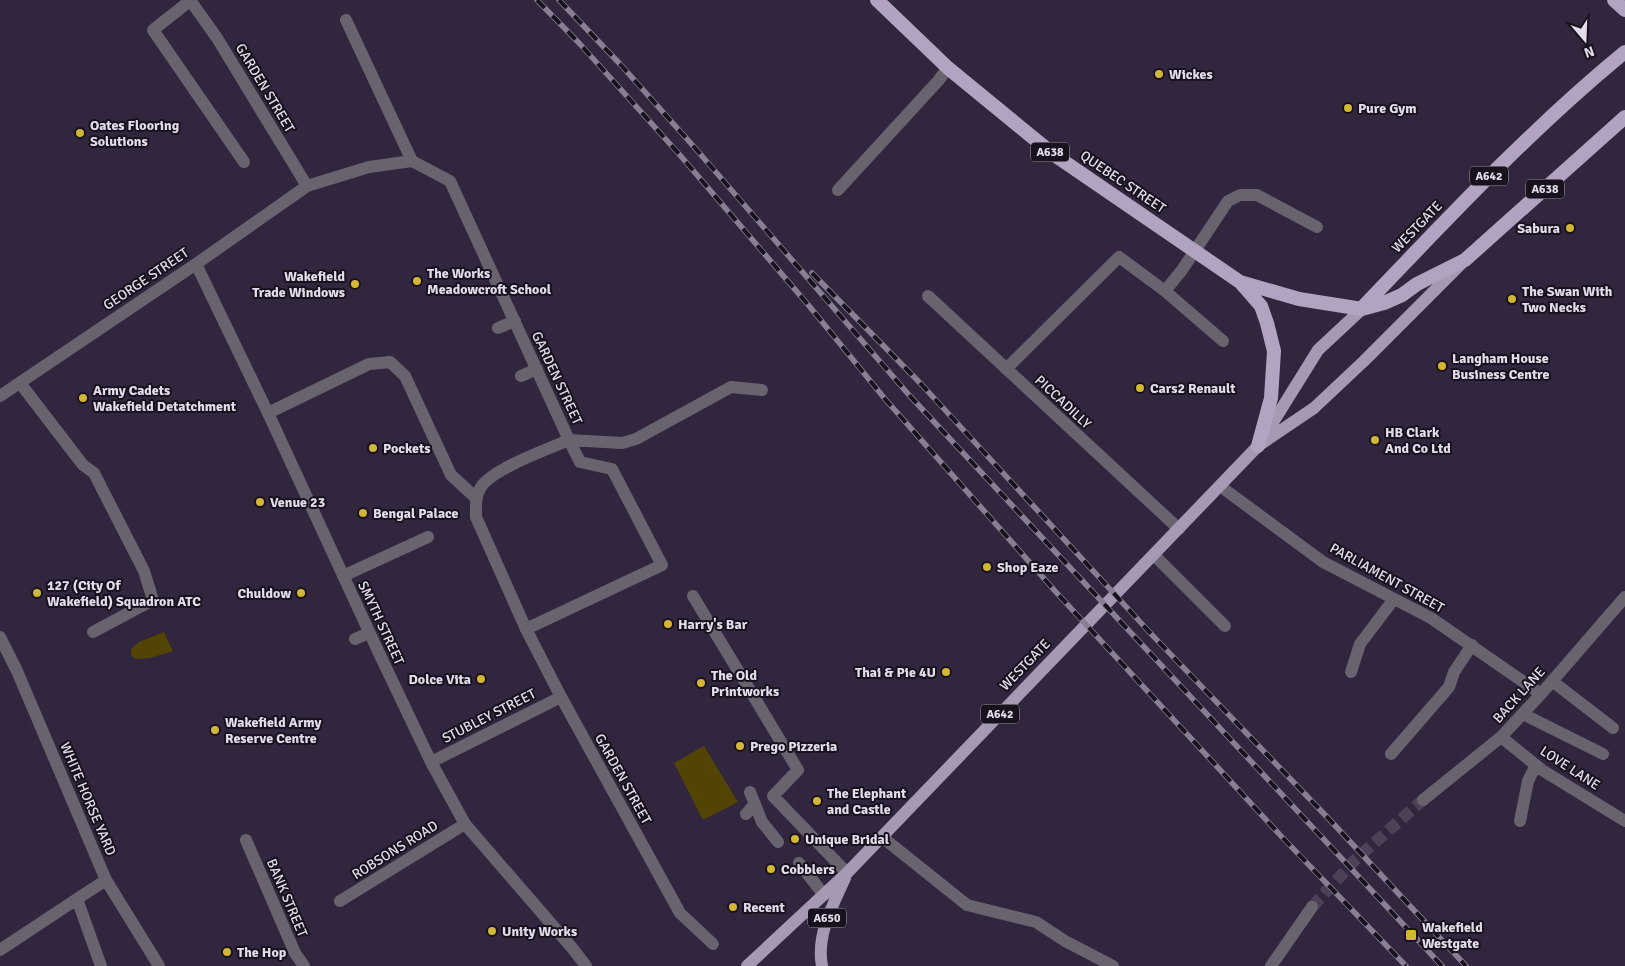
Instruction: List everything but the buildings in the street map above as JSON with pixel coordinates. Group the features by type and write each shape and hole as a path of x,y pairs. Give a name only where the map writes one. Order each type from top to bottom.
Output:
{"highway":[{"name":"QUEBEC STREET","path":"877,0 948,68 1053,154 1240,282 1299,299 1362,309"},
{"path":"1614,0 1625,10"},
{"name":"WESTGATE","path":"1362,309 1523,142 1625,52"},
{"name":"WESTGATE","path":"1465,260 1625,117"},
{"name":"A638","path":"1362,309 1402,295 1417,284 1465,260"},
{"name":"A638","path":"1240,282 1261,306 1274,351 1271,398 1258,446"}],"main road":[{"name":"WESTGATE","path":"1258,446 1314,408 1465,260"},
{"name":"WESTGATE","path":"747,966 847,873 1258,446 1318,350 1362,309"},
{"name":"A650","path":"822,966 819,952 827,918 847,873"}],"street":[{"path":"190,0 153,30 244,162"},
{"name":"GARDEN STREET","path":"190,0 217,38 307,186"},
{"path":"307,186 369,166 412,161 346,20"},
{"path":"838,190 948,68"},
{"name":"GARDEN STREET","path":"412,161 450,181 569,440 498,472 481,485 476,498 476,517 526,630 680,913 713,944"},
{"name":"GEORGE STREET","path":"0,396 196,264 307,186"},
{"path":"1164,291 1195,251 1228,201 1240,195 1257,195 1317,227"},
{"path":"1006,369 1119,257 1164,291 1222,341"},
{"name":"SMYTH STREET","path":"196,264 268,413 431,762 465,824 573,948 586,966"},
{"name":"PICCADILLY","path":"928,296 1178,529"},
{"path":"498,328 514,321"},
{"path":"268,413 369,364 390,362 405,376 451,475 476,498"},
{"path":"521,376 537,369"},
{"path":"20,383 83,465 94,473 144,570 153,600 93,632"},
{"path":"526,630 662,566 612,469 578,467 569,440 622,443 636,439 731,387 762,390"},
{"name":"PARLIAMENT STREET","path":"1220,486 1323,562 1431,618 1541,694"},
{"path":"343,576 428,537"},
{"path":"1154,555 1225,626"},
{"path":"693,596 798,770 774,796 847,873"},
{"name":"BACK LANE","path":"1424,800 1501,737 1625,597"},
{"path":"1351,672 1360,644 1394,599"},
{"path":"355,639 369,632"},
{"name":"WHITE HORSE YARD","path":"0,637 17,671 106,880 159,966"},
{"path":"1391,754 1449,687 1454,672 1472,646"},
{"path":"1552,681 1613,728"},
{"name":"STUBLEY STREET","path":"431,762 561,697"},
{"path":"1523,714 1603,754"},
{"name":"LOVE LANE","path":"1501,737 1536,765 1625,821"},
{"path":"1520,820 1528,781 1536,765"},
{"path":"750,792 750,809 778,842"},
{"name":"ROBSONS ROAD","path":"340,901 465,824"},
{"path":"882,837 967,905 1036,922 1065,941 1112,966"},
{"name":"BANK STREET","path":"246,840 294,953 304,966"},
{"path":"799,863 824,894"},
{"path":"0,950 106,880"},
{"path":"77,899 101,966"},
{"path":"1271,966 1312,907"}],"shaded area":[{"path":"164,632 173,651 150,658 136,659 131,655 131,649 139,642"},
{"path":"704,746 738,802 703,820 674,763"}],"tunnel":[{"path":"1312,907 1355,860 1423,800"}],"railway":[{"path":"537,0 579,43 679,154 810,307 885,399 1055,591 1281,836 1406,966"},
{"path":"559,0 620,64 695,148 909,395 1442,966"},
{"path":"812,273 922,385 1154,637 1328,818 1466,966"}],"place":[{"name":"Wickes","path":"1159,74"},
{"name":"Pure Gym","path":"1348,108"},
{"name":"Oates Flooring Solutions","path":"80,133"},
{"name":"Sabura","path":"1570,228"},
{"name":"The Works Meadowcroft School","path":"417,281"},
{"name":"Wakefield Trade Windows","path":"355,284"},
{"name":"The Swan With Two Necks","path":"1512,299"},
{"name":"Langham House Business Centre","path":"1442,366"},
{"name":"Cars2 Renault","path":"1140,388"},
{"name":"Army Cadets Wakefield Detatchment","path":"83,398"},
{"name":"HB Clark And Co Ltd","path":"1375,440"},
{"name":"Pockets","path":"373,448"},
{"name":"Venue 23","path":"260,502"},
{"name":"Bengal Palace","path":"363,513"},
{"name":"Shop Eaze","path":"987,567"},
{"name":"127 (City Of Wakefield) Squadron ATC","path":"37,593"},
{"name":"Chuldow","path":"301,593"},
{"name":"Harry's Bar","path":"668,624"},
{"name":"Thai & Pie 4U","path":"946,672"},
{"name":"Dolce Vita","path":"481,679"},
{"name":"The Old Printworks","path":"701,683"},
{"name":"Wakefield Army Reserve Centre","path":"215,730"},
{"name":"Prego Pizzeria","path":"740,746"},
{"name":"The Elephant and Castle","path":"817,801"},
{"name":"Unique Bridal","path":"795,839"},
{"name":"Cobblers","path":"771,869"},
{"name":"Recent","path":"733,907"},
{"name":"Unity Works","path":"492,931"},
{"name":"Wakefield Westgate","path":"1411,935"},
{"name":"The Hop","path":"227,952"}]}
